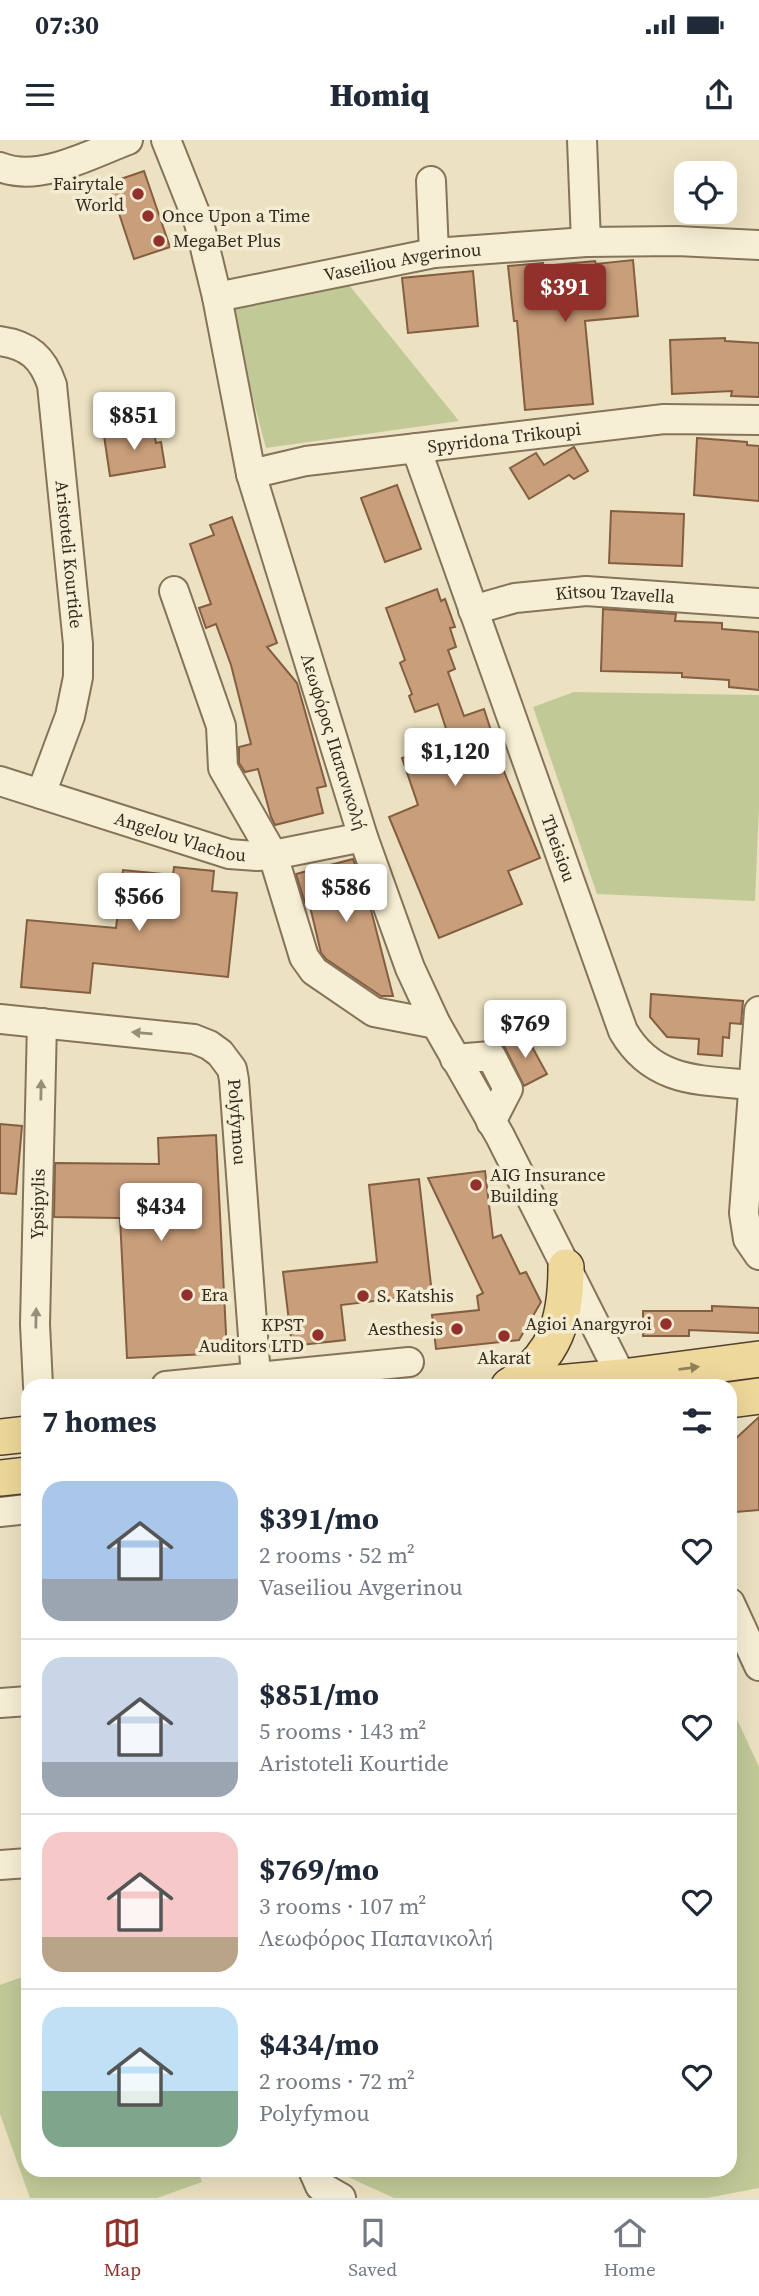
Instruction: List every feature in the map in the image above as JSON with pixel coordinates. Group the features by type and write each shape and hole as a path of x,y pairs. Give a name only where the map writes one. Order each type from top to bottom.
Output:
{"main road":[{"path":"518,1379 536,1366 553,1340 564,1306 566,1267"},
{"path":"636,1379 759,1359"},
{"path":"0,1478 21,1476"}],"street":[{"path":"0,167 23,173 47,170 128,140"},
{"name":"Λεωφόρος Παπανικολή","path":"166,140 199,223 217,297 251,474 363,837 414,978 623,1379"},
{"path":"582,140 586,242"},
{"path":"431,181 434,253"},
{"name":"Vaseiliou Avgerinou","path":"217,297 434,253 586,242 677,241 759,246"},
{"name":"Aristoteli Kourtide","path":"0,341 29,349 47,368 52,385 78,644 78,677 70,716 41,794"},
{"name":"Spyridona Trikoupi","path":"251,474 306,461 664,419 759,419"},
{"name":"Theisiou","path":"416,447 617,1016 631,1044 642,1057 655,1066 680,1076 753,1085"},
{"name":"Kitsou Tzavella","path":"473,610 515,598 586,591 759,603"},
{"path":"174,592 221,726 223,768 272,855 304,957 314,971 374,1012 436,1024"},
{"name":"Angelou Vlachou","path":"0,781 217,851 242,855 272,855 363,837"},
{"path":"759,1011 744,1213 748,1239 759,1255"},
{"name":"Polyfymou","path":"0,1018 177,1036 209,1045 228,1061 234,1080 256,1377"},
{"name":"Ypsipylis","path":"37,1379 42,1023"},
{"path":"236,1379 391,1356"},
{"path":"0,1512 21,1510"},
{"path":"741,1610 759,1667"},
{"path":"0,1703 21,1702"},
{"path":"0,1865 21,1864"},
{"path":"316,2177 320,2186 341,2198"}],"green space":[{"path":"349,285 459,421 266,448 228,306"},
{"path":"574,692 759,695 759,806 755,901 597,894 533,707"},
{"path":"737,1719 759,1767 759,2188 707,2198 394,2198 348,2177 737,2177"},
{"path":"21,1978 21,2173 0,2114 0,1985"},
{"path":"22,2177 200,2177 202,2182 157,2198 30,2198"}],"building":[{"path":"144,171 170,247 134,259 109,183"},
{"path":"633,260 638,316 585,321 593,404 525,410 517,321 514,321 508,266 595,261 596,264"},
{"path":"473,271 478,326 408,333 402,278"},
{"path":"725,338 725,341 759,343 759,397 731,396 732,391 672,394 670,340"},
{"path":"153,428 156,443 161,442 165,467 110,476 104,436"},
{"path":"697,438 747,442 747,445 759,446 759,501 694,495"},
{"path":"574,447 588,471 574,479 569,475 529,499 510,468 536,453 544,465"},
{"path":"397,485 421,549 385,562 361,498"},
{"path":"611,511 684,514 682,566 609,563"},
{"path":"232,517 277,643 267,647 297,683 326,786 317,788 323,813 275,825 258,769 245,772 239,763 239,747 251,744 231,665 216,624 206,628 199,608 211,604 190,544 214,535 210,525"},
{"path":"437,589 441,601 445,599 455,627 450,628 456,647 448,650 455,669 448,672 464,716 484,709 505,774 540,858 508,871 522,904 439,938 389,817 418,805 402,758 450,741 438,704 415,712 409,696 412,694 400,663 405,660 386,608"},
{"path":"603,609 676,614 675,621 722,623 722,629 759,632 759,690 729,687 729,680 682,677 682,673 601,671"},
{"path":"353,859 370,906 393,996 381,996 321,953 309,902 305,903 296,874"},
{"path":"174,867 214,871 212,891 237,893 228,977 93,963 90,993 21,987 27,920 116,928 123,870 173,875"},
{"path":"651,994 743,1001 741,1024 730,1023 729,1038 723,1037 722,1056 698,1054 699,1039 667,1037 650,1017"},
{"path":"525,1034 547,1074 524,1086 504,1046"},
{"path":"0,1124 22,1126 16,1194 0,1193"},
{"path":"216,1135 227,1353 127,1358 120,1218 54,1217 55,1163 159,1164 158,1138"},
{"path":"485,1171 493,1238 501,1235 520,1274 526,1272 541,1302 519,1340 436,1349 432,1315 479,1310 477,1296 483,1293 428,1178"},
{"path":"419,1179 432,1294 341,1305 345,1340 292,1346 283,1272 377,1262 369,1185"},
{"path":"712,1306 759,1308 759,1333 689,1330 689,1336 643,1336 643,1311 712,1311"},
{"path":"759,1417 759,1510 737,1512 737,1437"}],"place":[{"name":"Fairytale World","path":"138,194"},
{"name":"Once Upon a Time","path":"148,216"},
{"name":"MegaBet Plus","path":"159,241"},
{"name":"AIG Insurance Building","path":"476,1185"},
{"name":"Era","path":"187,1295"},
{"name":"S. Katshis","path":"363,1296"},
{"name":"Agioi Anargyroi","path":"666,1324"},
{"name":"Aesthesis","path":"457,1329"},
{"name":"KPST Auditors LTD","path":"318,1335"},
{"name":"Akarat","path":"504,1336"}]}
